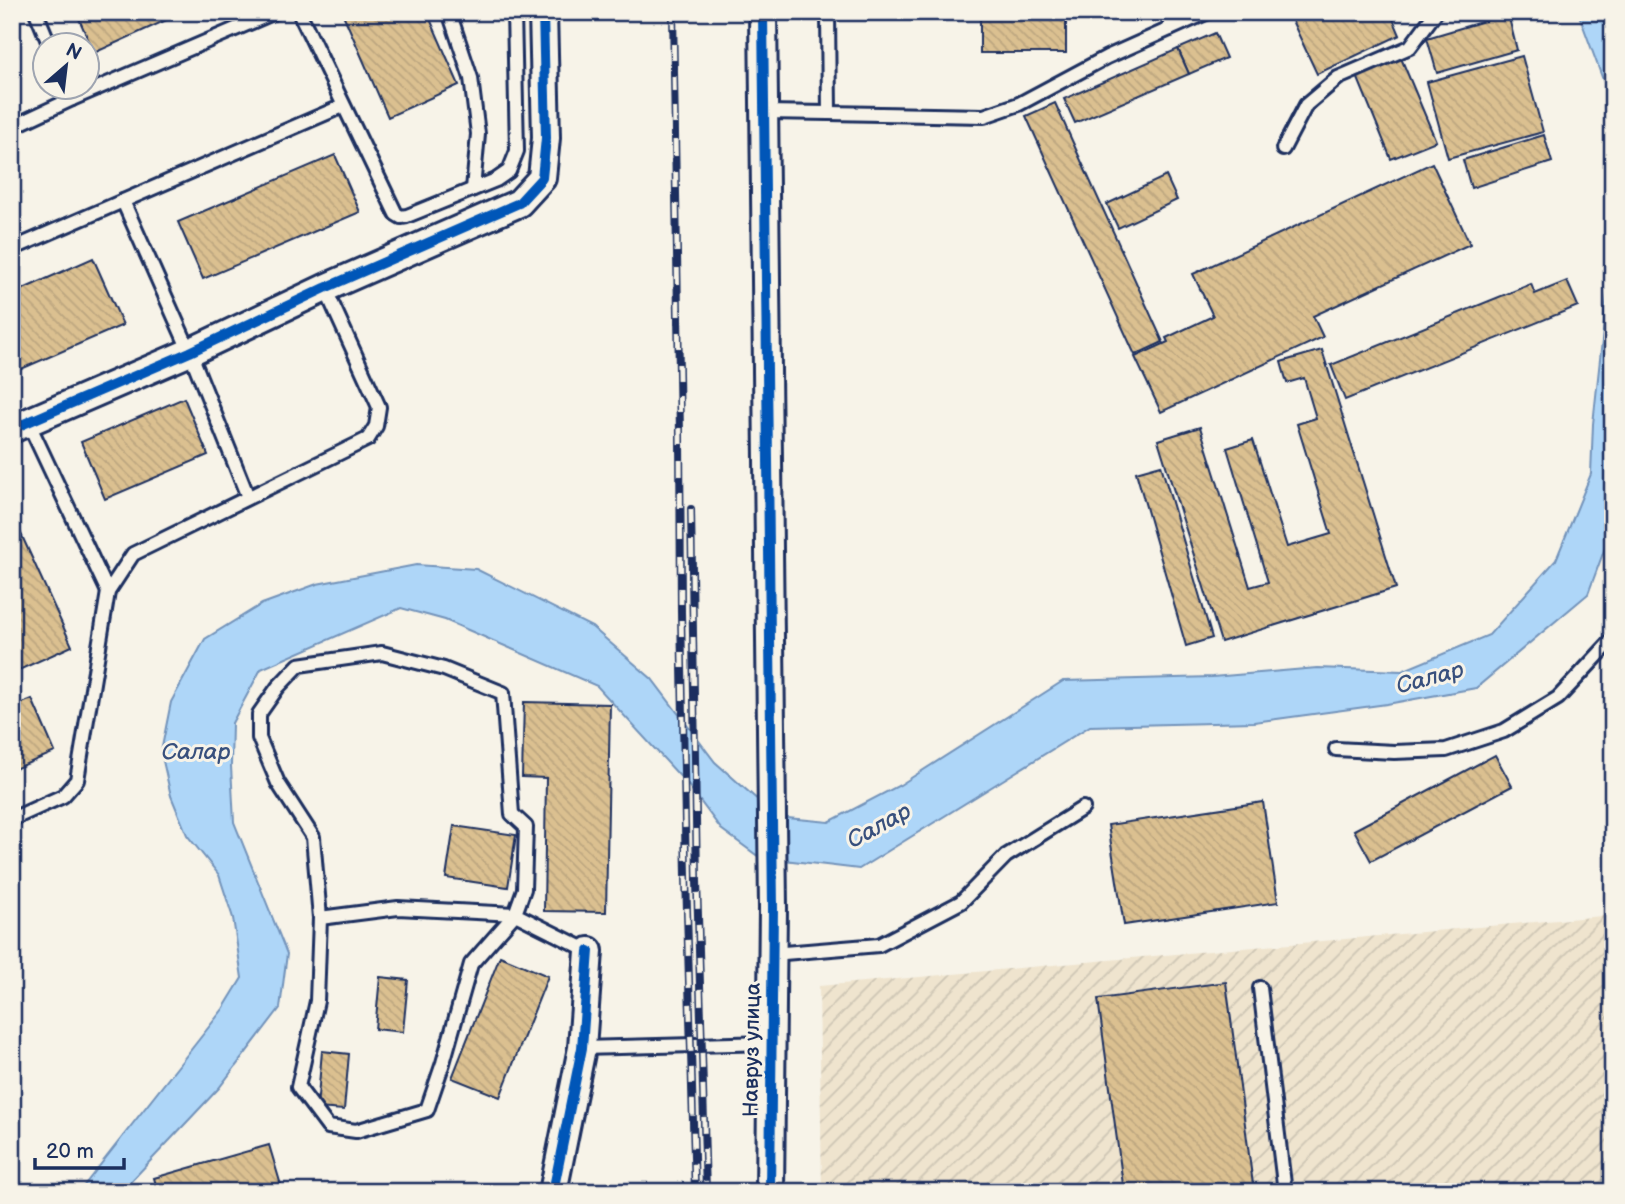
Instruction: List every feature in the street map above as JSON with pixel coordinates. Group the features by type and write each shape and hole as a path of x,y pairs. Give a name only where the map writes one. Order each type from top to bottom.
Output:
{"street":[{"path":"20,426 519,203 541,178 546,138 543,12"},
{"name":"Навруз улица","path":"762,12 773,908 770,1192"},
{"path":"553,1192 582,1048 589,951"}],"lane":[{"path":"36,12 44,32"},
{"path":"102,80 275,12"},
{"path":"299,12 396,214 401,216 407,216 496,180 509,170 517,151 514,12"},
{"path":"449,12 471,78 478,134 473,189"},
{"path":"828,12 829,113"},
{"path":"1170,12 1170,29"},
{"path":"764,112 984,116 1019,103 1107,57 1208,12"},
{"path":"1283,149 1306,106 1338,78 1410,47 1436,12"},
{"path":"12,127 55,102"},
{"path":"12,250 343,106"},
{"path":"123,201 190,352 248,497"},
{"path":"12,819 63,796 77,780 108,592 134,554 368,439 376,426 379,407 325,288"},
{"path":"20,426 108,592"},
{"path":"1336,749 1394,752 1446,750 1504,732 1558,698 1613,639"},
{"path":"382,653 444,669 503,693 512,814 526,827 524,890 515,914 471,964 427,1110 356,1131 328,1126 298,1087 317,1001 320,918 313,837 278,783 260,738 259,714 278,687 299,665 382,653"},
{"path":"772,954 879,945 961,902 1006,856 1083,808"},
{"path":"320,918 398,908 515,914 589,951"},
{"path":"1260,988 1285,1192"},
{"path":"582,1048 770,1044"}],"shaded area":[{"path":"1613,915 1613,1192 822,1192 819,986"}],"water":[{"path":"1578,12 1613,12 1613,107"},
{"name":"Салар","path":"1613,239 1613,526 1588,594 1476,688 1387,704 1254,722 1090,726 859,869 759,857 721,829 688,785 597,686 445,620 401,608 261,669 232,723 234,822 287,954 280,1008 219,1088 121,1192 79,1192 223,1009 242,978 233,918 219,875 187,835 171,796 161,752 171,702 205,639 262,604 317,584 416,565 476,569 592,627 652,679 715,762 777,817 829,822 900,785 1063,681 1212,677 1317,668 1402,671 1489,635 1556,560 1591,474 1593,424"}],"building":[{"path":"76,12 184,12 102,49 102,32 85,32"},
{"path":"342,12 427,12 459,85 388,117"},
{"path":"893,12 1066,12 1066,53 980,53 980,14"},
{"path":"1288,12 1390,12 1400,35 1317,74"},
{"path":"1508,14 1517,50 1437,73 1427,38"},
{"path":"1215,33 1226,58 1189,74 1178,49"},
{"path":"1178,49 1189,74 1075,123 1064,99"},
{"path":"1522,56 1543,132 1448,158 1427,82"},
{"path":"1401,58 1436,141 1391,159 1357,76"},
{"path":"1055,103 1163,342 1135,355 1026,116"},
{"path":"1544,135 1552,162 1471,188 1463,160"},
{"path":"335,155 360,212 203,279 178,222"},
{"path":"1432,163 1470,244 1313,316 1323,337 1161,412 1135,357 1168,342 1166,338 1213,316 1193,274"},
{"path":"1166,176 1177,200 1118,228 1107,204"},
{"path":"93,258 123,325 12,373 12,294"},
{"path":"1567,281 1578,306 1345,400 1331,365 1531,284 1535,294"},
{"path":"1322,350 1396,588 1221,642 1158,440 1200,427 1250,587 1268,582 1227,448 1253,440 1287,547 1331,534 1297,424 1316,418 1304,378 1287,383 1281,362"},
{"path":"184,398 208,455 105,499 81,442"},
{"path":"1161,465 1212,638 1186,646 1136,472"},
{"path":"12,514 72,646 19,670 12,655"},
{"path":"32,699 55,752 12,770 12,707"},
{"path":"524,702 610,704 606,912 544,911 546,778 522,777"},
{"path":"1495,755 1512,786 1371,861 1354,830"},
{"path":"1263,802 1278,902 1124,925 1108,825"},
{"path":"454,826 516,835 508,887 446,878"},
{"path":"500,956 548,976 500,1097 452,1078"},
{"path":"380,977 408,980 403,1032 375,1029"},
{"path":"1226,982 1254,1192 1124,1192 1098,999"},
{"path":"322,1051 349,1054 344,1110 317,1108"},
{"path":"269,1145 283,1192 158,1192 154,1178"}],"railway":[{"path":"673,12 681,612 695,1192"},
{"path":"691,509 697,881 706,1192"}],"cycle path":[{"path":"12,429 190,352 325,288 519,203 542,178 546,138 543,12"},
{"path":"763,12 773,908 770,1192"},
{"path":"553,1192 582,1048 589,951"}]}
